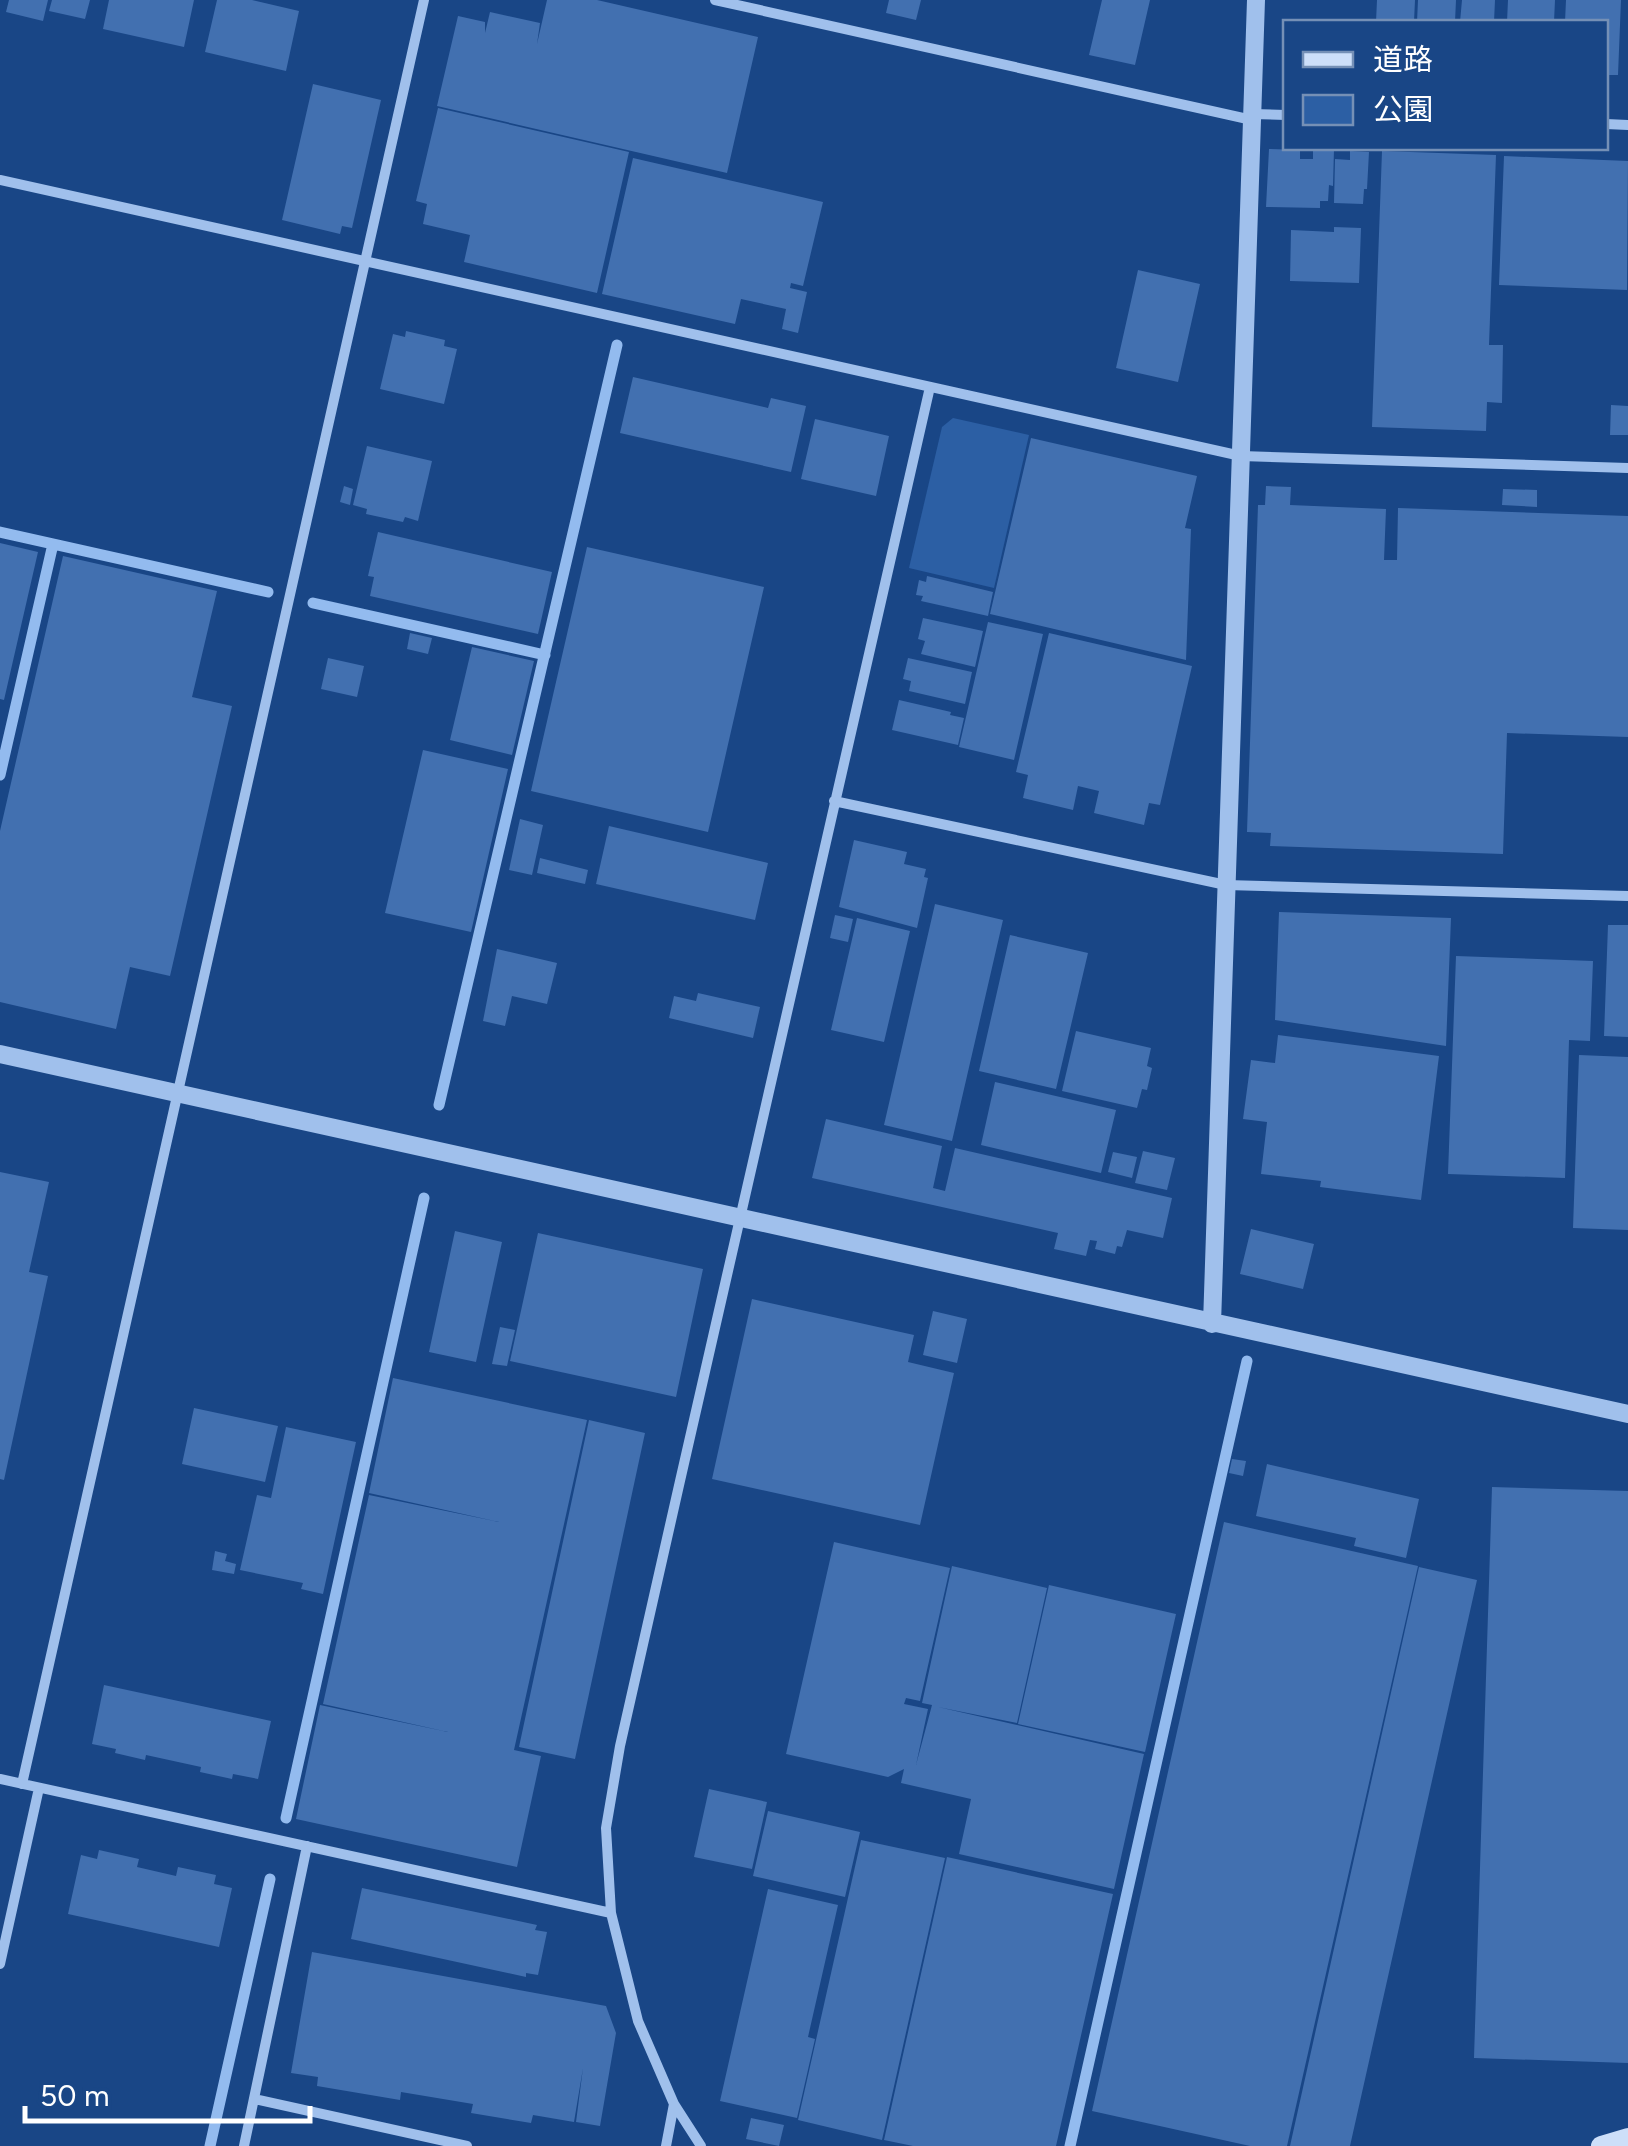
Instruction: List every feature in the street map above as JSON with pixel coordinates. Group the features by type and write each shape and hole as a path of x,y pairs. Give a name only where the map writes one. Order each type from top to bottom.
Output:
{"main road":[{"path":"1601,2146 1628,2138"}],"street":[{"path":"22,1784 424,0"},
{"path":"715,0 1252,117 1283,115"},
{"path":"1212,1324 1256,0"},
{"path":"0,180 1241,456 1628,468"},
{"path":"701,2146 674,2104 638,2020 611,1913 606,1828 620,1746 738,1218 930,386"},
{"path":"834,801 1226,885 1628,896"},
{"path":"0,1054 1628,1414"},
{"path":"0,1779 611,1913"},
{"path":"0,1964 39,1788"},
{"path":"244,2146 307,1846"},
{"path":"254,2098 467,2146"},
{"path":"666,2146 674,2104"}],"green space":[{"path":"953,418 1029,435 994,588 909,568 942,427"}],"building":[{"path":"9,0 48,0 43,21 6,12"},
{"path":"52,0 90,0 85,19 49,11"},
{"path":"109,0 194,0 184,47 103,29"},
{"path":"217,0 252,0 299,11 286,71 205,52"},
{"path":"547,0 597,0 758,37 727,173 437,106 458,16 485,22 485,33 490,12 540,23 537,44"},
{"path":"889,0 921,0 916,20 886,13"},
{"path":"1102,0 1150,0 1135,65 1089,55"},
{"path":"1377,0 1415,0 1414,20 1376,20"},
{"path":"1418,0 1456,0 1455,20 1417,20"},
{"path":"1462,0 1495,0 1494,20 1460,20"},
{"path":"1508,0 1555,0 1554,20 1507,20"},
{"path":"1566,0 1621,0 1618,75 1608,75 1608,20 1565,20"},
{"path":"313,84 381,100 352,228 342,226 340,234 282,220"},
{"path":"438,108 629,152 597,293 464,262 470,235 423,224 427,204 416,201"},
{"path":"1269,149 1300,150 1300,159 1313,159 1313,150 1334,150 1333,186 1329,185 1328,201 1320,201 1320,208 1266,207"},
{"path":"1350,151 1369,152 1363,204 1334,203 1335,159 1350,160"},
{"path":"1382,151 1496,155 1489,345 1503,345 1502,403 1487,402 1486,431 1372,427"},
{"path":"1504,156 1628,161 1627,290 1499,285"},
{"path":"633,158 823,202 803,286 791,283 790,288 807,292 798,333 782,329 786,309 741,299 735,324 602,294"},
{"path":"1334,227 1361,228 1359,283 1290,281 1291,230 1334,232"},
{"path":"1138,270 1200,284 1178,382 1116,368"},
{"path":"406,331 445,340 444,346 457,349 444,404 380,389 393,334 405,337"},
{"path":"633,377 768,408 771,398 806,406 791,472 620,433"},
{"path":"1611,405 1628,406 1628,435 1610,435"},
{"path":"815,419 889,436 876,496 801,479"},
{"path":"1031,438 1197,476 1185,528 1191,529 1186,660 990,614"},
{"path":"367,446 432,461 418,521 366,514 367,509 353,505"},
{"path":"344,486 353,489 350,505 340,502"},
{"path":"1266,486 1291,487 1290,505 1386,509 1384,560 1397,560 1398,508 1628,516 1628,737 1507,733 1503,854 1270,846 1271,833 1247,832 1258,505 1265,505"},
{"path":"1503,489 1537,490 1537,507 1502,505"},
{"path":"378,532 552,572 538,634 370,596 374,577 368,576"},
{"path":"0,543 38,552 4,700 0,699"},
{"path":"587,547 764,587 708,832 531,791"},
{"path":"63,556 217,591 192,697 232,706 170,976 130,967 116,1029 0,1002 0,831"},
{"path":"927,576 993,592 988,616 921,601 923,596 916,595 919,580 926,582"},
{"path":"923,618 983,631 975,667 921,654 925,641 918,639"},
{"path":"988,622 1043,634 1014,760 959,747"},
{"path":"410,633 432,638 428,654 407,649"},
{"path":"1049,633 1192,666 1160,805 1149,803 1144,825 1094,813 1099,791 1078,786 1073,810 1023,798 1028,775 1016,772"},
{"path":"472,647 534,661 512,755 450,740"},
{"path":"328,658 364,666 357,697 321,689"},
{"path":"908,658 972,672 965,704 909,691 911,681 903,679"},
{"path":"899,700 964,718 958,745 892,730"},
{"path":"423,750 508,769 471,932 385,913"},
{"path":"520,819 543,825 532,875 509,870"},
{"path":"609,826 768,863 755,920 596,884"},
{"path":"854,840 907,852 904,864 926,869 924,877 928,878 917,928 839,907"},
{"path":"540,858 588,870 585,884 537,873"},
{"path":"935,904 1003,920 952,1141 884,1125"},
{"path":"1279,912 1451,918 1446,1046 1275,1020"},
{"path":"835,915 853,919 848,942 830,938"},
{"path":"857,918 910,931 884,1042 831,1030"},
{"path":"1608,925 1628,925 1628,1037 1604,1036"},
{"path":"1010,935 1088,953 1056,1089 979,1071"},
{"path":"497,949 557,963 547,1004 512,996 505,1026 483,1021"},
{"path":"1456,956 1593,961 1590,1041 1569,1040 1565,1178 1448,1174"},
{"path":"698,993 760,1007 753,1038 669,1018 674,996 696,1001"},
{"path":"1076,1031 1151,1048 1147,1090 1142,1089 1137,1108 1062,1091"},
{"path":"1278,1035 1439,1056 1421,1200 1320,1187 1321,1181 1261,1174 1267,1122 1243,1119 1251,1060 1275,1063"},
{"path":"1579,1055 1628,1057 1628,1230 1573,1228"},
{"path":"995,1082 1116,1110 1101,1173 981,1145"},
{"path":"826,1119 942,1146 933,1188 945,1191 955,1148 1172,1198 1163,1238 1127,1230 1122,1247 1117,1246 1115,1254 1095,1249 1097,1241 1090,1240 1086,1256 1054,1249 1058,1233 812,1178"},
{"path":"1143,1151 1175,1158 1167,1190 1135,1183"},
{"path":"1113,1152 1137,1157 1132,1178 1108,1172"},
{"path":"0,1172 49,1182 29,1272 48,1276 4,1480 0,1479"},
{"path":"1251,1229 1314,1244 1303,1289 1240,1274"},
{"path":"455,1231 502,1242 476,1362 429,1352"},
{"path":"538,1233 703,1269 676,1397 510,1361"},
{"path":"752,1299 914,1335 908,1362 954,1373 920,1525 712,1479"},
{"path":"933,1311 967,1319 957,1363 923,1355"},
{"path":"500,1327 515,1330 507,1366 492,1364"},
{"path":"393,1378 587,1420 514,1750 541,1756 517,1867 296,1819 320,1705 448,1732 323,1704 369,1495 499,1522 369,1493"},
{"path":"194,1408 278,1426 265,1482 182,1464"},
{"path":"589,1420 645,1433 575,1759 519,1747"},
{"path":"286,1427 356,1442 323,1594 301,1589 303,1583 240,1570 257,1495 271,1498"},
{"path":"1232,1459 1246,1461 1243,1476 1229,1473"},
{"path":"1267,1464 1419,1499 1406,1558 1354,1546 1356,1538 1256,1516"},
{"path":"1492,1487 1628,1491 1628,2063 1474,2058"},
{"path":"1224,1522 1418,1566 1287,2146 1250,2146 1092,2111"},
{"path":"834,1542 950,1568 920,1701 906,1698 904,1704 928,1709 916,1765 932,1705 922,1703 952,1566 1047,1588 1017,1723 938,1707 1144,1754 1114,1889 959,1854 971,1799 901,1783 904,1769 888,1777 786,1754"},
{"path":"215,1551 227,1554 225,1561 236,1564 234,1574 212,1570"},
{"path":"1419,1567 1477,1580 1350,2146 1290,2146"},
{"path":"1049,1585 1176,1614 1145,1752 1018,1724"},
{"path":"104,1685 271,1721 258,1779 233,1774 232,1779 200,1772 201,1767 146,1755 145,1760 92,1744"},
{"path":"709,1789 767,1802 752,1869 694,1857"},
{"path":"768,1811 860,1832 845,1897 753,1876"},
{"path":"861,1840 945,1858 882,2140 798,2120"},
{"path":"99,1850 139,1859 137,1867 176,1876 178,1867 216,1875 214,1884 232,1888 219,1947 68,1914 81,1855 97,1859"},
{"path":"947,1857 1113,1894 1056,2146 913,2146 884,2140"},
{"path":"362,1888 537,1925 535,1930 547,1932 538,1975 526,1973 526,1977 351,1939"},
{"path":"768,1889 838,1905 808,2037 815,2039 797,2118 720,2101"},
{"path":"312,1952 606,2006 616,2033 600,2126 576,2122 583,2068 574,2122 533,2115 531,2123 471,2113 473,2104 401,2092 400,2100 317,2086 318,2077 291,2073"},
{"path":"751,2118 784,2125 779,2146 746,2139"}],"waterway":[{"path":"439,1105 617,345"},
{"path":"0,532 268,592"},
{"path":"0,775 53,544"},
{"path":"313,603 545,655"},
{"path":"286,1818 424,1198"},
{"path":"1070,2146 1247,1361"},
{"path":"210,2146 270,1879"}]}
